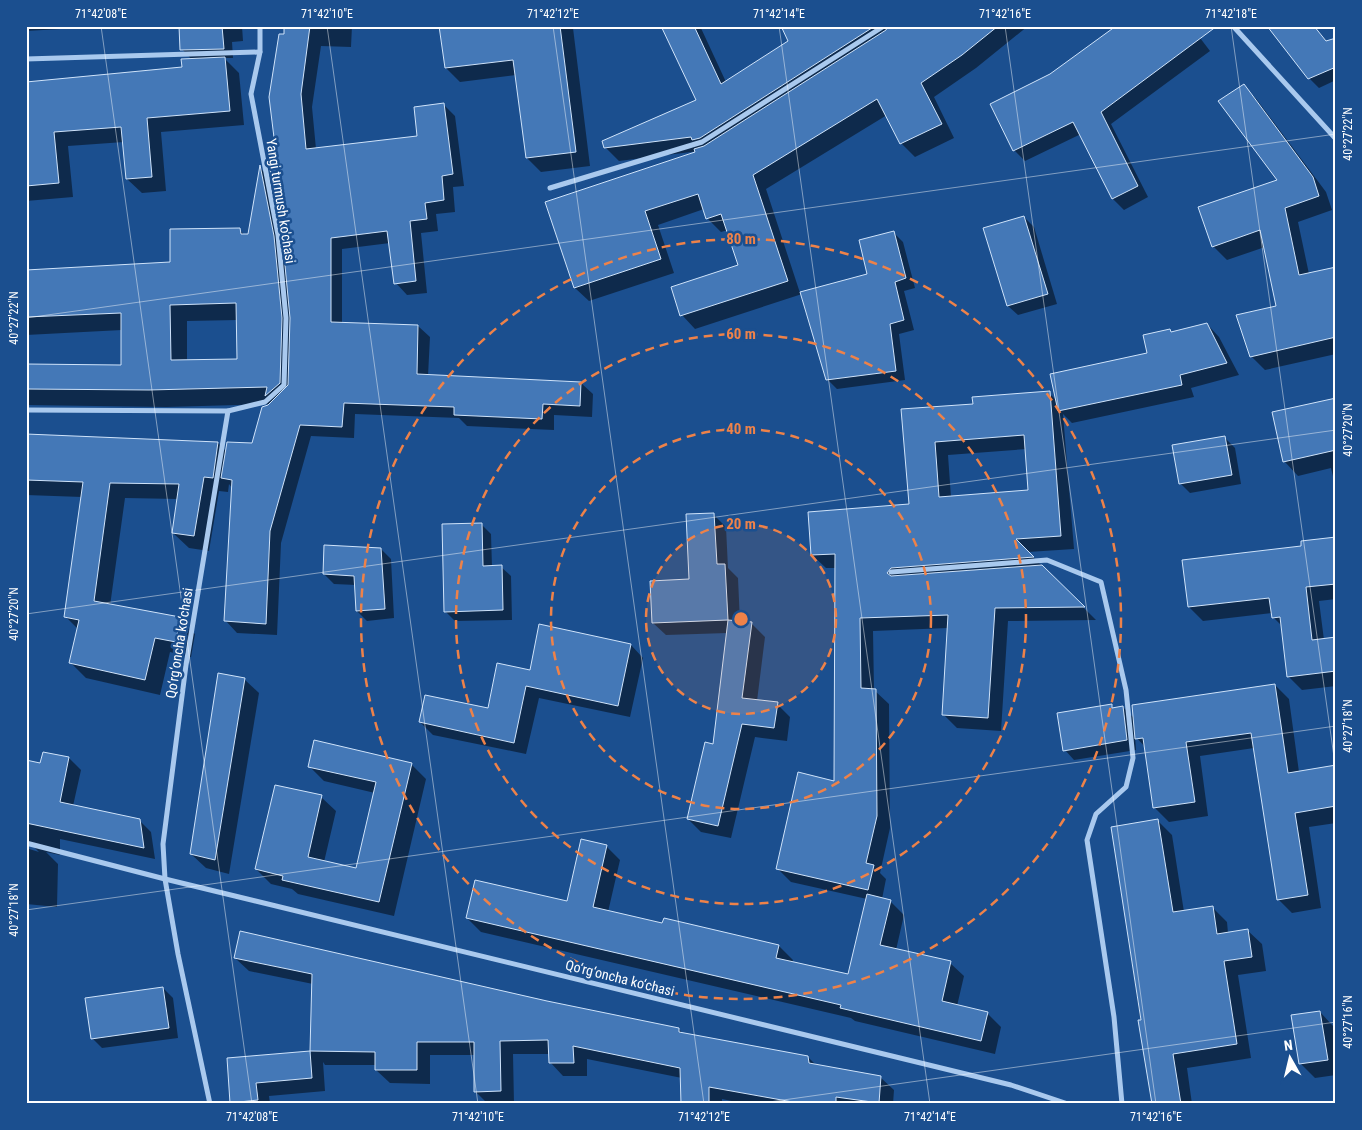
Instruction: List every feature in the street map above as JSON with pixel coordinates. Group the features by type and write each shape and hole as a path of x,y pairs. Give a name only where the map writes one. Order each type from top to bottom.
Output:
{"street":[{"name":"Yangi turmush ko'chasi","path":"26,410 228,412 265,402 284,385 286,318 278,235 251,94 260,52 260,26"},
{"path":"550,188 702,142 884,26"},
{"path":"1233,26 1336,139"},
{"path":"26,59 260,52"},
{"name":"Qo‘rg‘oncha ko‘chasi","path":"210,1104 178,954 165,880 163,844 186,664 228,412"},
{"path":"891,572 1047,560 1101,582 1126,690 1132,758 1126,787 1096,814 1087,840 1114,1017 1122,1104"},
{"path":"26,843 165,880"},
{"name":"Qo‘rg‘oncha ko‘chasi","path":"165,880 1011,1084 1068,1104"}],"building":[{"path":"179,26 222,26 224,49 180,50"},
{"path":"284,26 310,26 301,94 306,149 417,136 414,107 444,103 453,174 442,176 444,200 425,203 427,219 410,221 416,281 394,284 387,231 331,238 331,322 418,325 417,374 581,382 580,406 543,404 542,419 454,415 454,407 344,403 342,427 300,425 270,531 266,624 224,621 232,480 221,478 227,442 252,443 262,407 268,405 288,385 290,318 282,234 269,164 277,162 269,97 279,34 284,34"},
{"path":"439,26 560,26 576,152 526,158 513,60 445,68"},
{"path":"661,26 694,26 721,84 788,41 781,26 875,26 700,138 692,140 691,137 604,148 602,141 696,100"},
{"path":"888,26 998,26 962,55 921,83 942,124 900,144 877,99 753,175 788,281 680,316 671,287 738,265 721,214 706,219 698,194 645,211 661,259 574,288 545,202 695,152 694,149 704,146 886,30"},
{"path":"1116,26 1217,26 1101,112 1138,186 1112,199 1073,122 1013,151 990,104 1050,74"},
{"path":"1267,26 1314,26 1326,41 1336,38 1336,67 1308,79"},
{"path":"225,57 230,111 147,118 152,177 126,179 121,127 54,132 59,183 26,186 26,82 182,67 181,59"},
{"path":"1244,84 1313,177 1319,196 1285,208 1299,275 1336,267 1336,337 1250,357 1236,315 1276,306 1260,230 1212,247 1198,207 1277,180 1218,101"},
{"path":"260,165 274,236 282,318 280,383 265,396 267,387 149,390 26,389 26,364 121,365 121,313 26,317 26,270 170,262 170,229 240,228 241,234 248,234","holes":["236,303 237,359 171,360 170,305"]},
{"path":"1024,216 1048,294 1007,306 983,228"},
{"path":"894,231 906,278 895,282 904,320 890,324 896,371 826,380 800,292 867,274 859,240"},
{"path":"1207,323 1227,363 1180,375 1182,385 1058,411 1050,374 1147,353 1143,335 1170,329 1171,332"},
{"path":"1050,391 1061,536 1016,539 1034,557 891,568 887,573 891,576 1042,565 1085,607 995,608 988,718 942,715 948,615 860,618 861,688 876,689 877,816 866,863 874,865 868,890 776,869 798,772 834,781 835,554 811,555 808,512 909,504 901,409 973,404 972,397","holes":["1024,435 1028,490 939,497 935,442"]},
{"path":"1336,398 1336,450 1283,462 1272,412"},
{"path":"26,434 218,442 213,478 204,477 194,536 172,533 179,484 110,483 94,601 180,617 176,642 155,638 145,680 69,663 79,620 64,617 83,482 26,480"},
{"path":"1225,436 1232,475 1179,484 1172,445"},
{"path":"714,513 717,564 725,564 728,620 652,623 650,581 689,579 686,514"},
{"path":"482,523 483,566 502,565 503,610 444,612 442,524"},
{"path":"1336,537 1336,584 1306,587 1312,640 1336,637 1336,671 1287,677 1280,617 1272,618 1269,598 1188,607 1182,560 1301,546 1301,541"},
{"path":"324,545 381,548 385,609 356,611 354,576 323,574"},
{"path":"728,620 752,622 742,698 778,702 774,728 742,724 718,826 687,819 705,742 713,744"},
{"path":"539,624 631,644 618,706 526,686 514,743 419,722 425,695 488,708 497,663 530,670"},
{"path":"218,673 245,678 215,860 190,854"},
{"path":"1275,684 1288,773 1336,765 1336,806 1295,813 1308,895 1277,900 1251,733 1186,742 1195,802 1153,808 1143,738 1135,739 1132,705"},
{"path":"1112,704 1112,708 1123,706 1127,740 1063,751 1057,713"},
{"path":"314,740 412,763 379,902 282,880 283,876 255,869 275,785 322,795 308,857 356,868 376,782 308,767"},
{"path":"43,752 69,757 60,802 140,819 144,848 26,823 26,760 40,763"},
{"path":"1158,819 1173,912 1213,906 1217,934 1248,929 1252,957 1224,961 1237,1044 1173,1054 1181,1104 1152,1104 1138,1020 1141,1020 1111,827"},
{"path":"581,839 607,845 593,907 662,923 664,918 779,945 776,958 848,974 867,894 891,900 880,945 951,961 942,1001 988,1012 981,1041 840,1008 841,1005 466,918 475,880 567,901"},
{"path":"240,931 547,1001 679,1028 679,1032 808,1056 809,1063 881,1076 879,1103 836,1097 836,1104 804,1104 709,1087 709,1104 681,1104 680,1068 573,1046 574,1063 549,1063 548,1040 500,1041 501,1091 474,1092 474,1042 417,1042 417,1070 375,1070 375,1052 310,1051 312,974 234,958"},
{"path":"163,987 169,1028 91,1039 85,998"},
{"path":"1320,1011 1328,1060 1299,1064 1291,1015"},
{"path":"310,1051 312,1078 256,1083 258,1100 230,1103 227,1058"}]}
